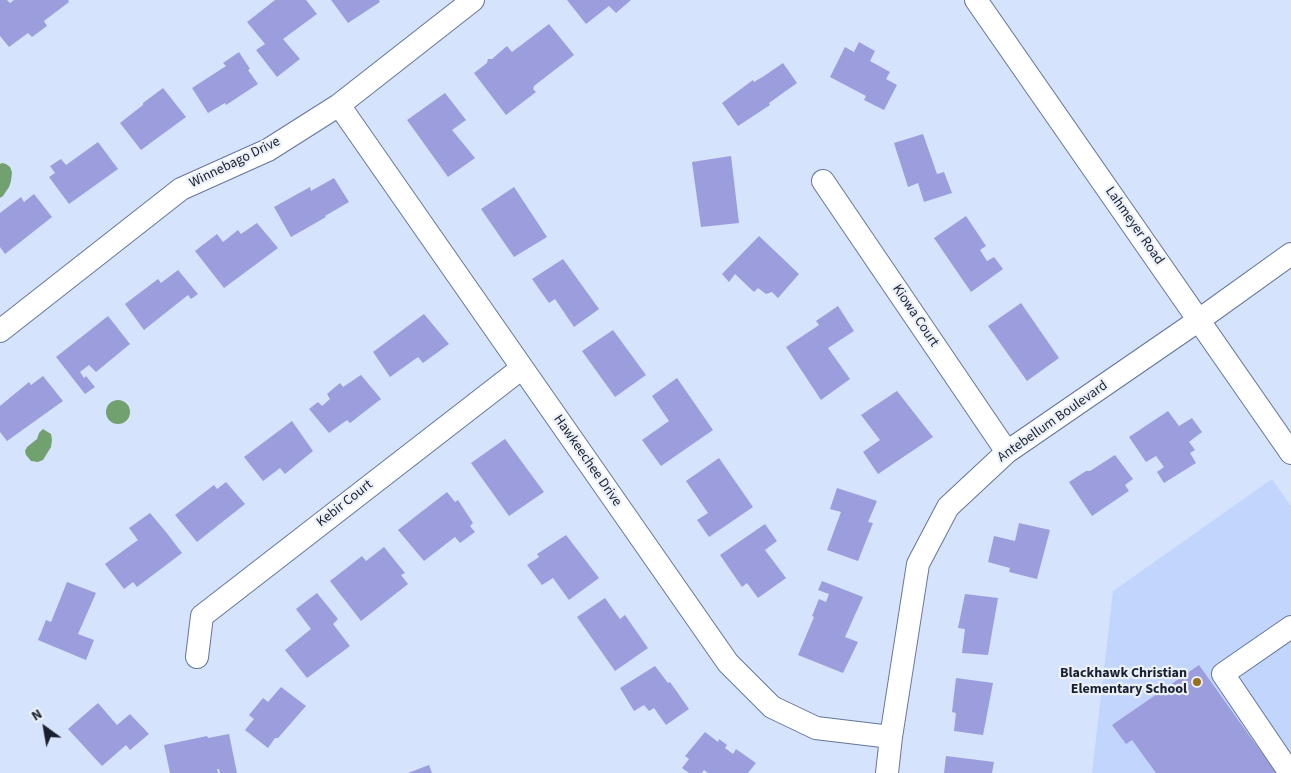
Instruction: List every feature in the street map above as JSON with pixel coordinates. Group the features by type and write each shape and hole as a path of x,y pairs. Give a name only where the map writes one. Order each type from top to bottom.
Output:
{"street":[{"name":"Winnebago Drive","path":"0,331 181,190 268,150 339,105 473,0"},
{"name":"Lahmeyer Road","path":"976,0 1291,453"},
{"name":"Hawkeechee Drive","path":"339,105 734,670 772,707 816,728 891,737"},
{"name":"Kiowa Court","path":"823,181 1007,452"},
{"name":"Antebellum Boulevard","path":"887,773 918,564 948,507 1007,452 1199,320 1291,254"},
{"name":"Kebir Court","path":"197,657 202,616 522,368"},
{"path":"1290,773 1223,674 1291,627"}],"shaded area":[{"path":"2,163 10,167 12,172 9,187 0,198 0,164"},
{"path":"118,400 127,403 130,412 127,421 118,424 109,421 106,412 109,403"},
{"path":"43,429 51,434 51,447 43,460 38,462 31,461 25,451 37,439"},
{"name":"Blackhawk Christian Elementary School","path":"1272,479 1291,506 1291,773 1092,773 1113,591"}],"building":[{"path":"0,0 7,0 10,3 14,0 68,0 69,2 44,21 47,26 32,37 28,33 9,47 0,36"},
{"path":"275,0 306,0 317,14 283,39 300,59 277,77 256,50 265,44 247,22"},
{"path":"331,0 379,0 380,2 348,23"},
{"path":"567,0 631,0 616,13 609,6 586,24"},
{"path":"549,24 574,55 534,86 533,89 536,92 506,115 474,73 487,63 488,59 492,59 507,46 512,52"},
{"path":"859,42 875,51 870,61 890,72 886,79 897,85 884,110 864,100 866,96 830,77 845,47 854,52"},
{"path":"239,52 258,84 226,105 225,103 208,113 192,88 226,66 223,63"},
{"path":"783,63 797,83 769,103 770,105 738,126 722,103 753,80 754,82"},
{"path":"163,88 186,117 141,150 120,123"},
{"path":"445,93 466,120 452,130 475,158 448,177 407,120"},
{"path":"923,134 937,174 944,172 952,193 924,202 918,183 908,187 894,143"},
{"path":"98,142 118,169 69,204 49,177 55,173 50,166 61,159 66,165"},
{"path":"731,156 739,223 701,227 692,162"},
{"path":"334,178 349,202 291,237 274,207 310,187 311,191"},
{"path":"514,187 547,237 514,257 481,209"},
{"path":"34,194 52,217 5,254 0,247 0,213 21,197 24,202"},
{"path":"966,216 986,246 980,250 987,261 994,257 1003,269 971,292 934,238"},
{"path":"257,223 278,248 224,288 195,251 217,234 223,242 238,230 241,234"},
{"path":"759,236 799,274 778,298 772,292 766,294 758,288 754,292 735,274 729,282 722,274"},
{"path":"563,259 599,309 574,327 555,299 549,303 532,279"},
{"path":"178,270 198,294 191,299 188,295 144,330 125,304 158,279 161,283"},
{"path":"1021,303 1059,358 1027,381 988,326"},
{"path":"838,306 854,331 828,348 850,379 821,400 786,347 819,325 816,321"},
{"path":"424,314 449,344 423,363 418,357 390,377 373,352"},
{"path":"108,316 130,344 96,372 89,365 80,372 95,387 85,394 56,357"},
{"path":"613,330 646,375 615,397 582,351"},
{"path":"361,375 381,399 350,423 347,420 329,433 309,409 318,402 322,406 330,399 327,394 340,383 343,387"},
{"path":"43,376 63,401 7,441 0,432 0,406 29,382 31,385"},
{"path":"677,378 713,430 661,466 642,440 669,421 652,396"},
{"path":"897,391 933,437 878,474 863,452 880,440 861,415"},
{"path":"1168,411 1179,426 1192,418 1202,432 1189,442 1195,450 1190,453 1196,463 1164,483 1157,472 1164,467 1156,456 1146,462 1129,437"},
{"path":"292,421 313,451 285,474 280,468 263,481 244,457"},
{"path":"505,439 544,492 509,516 471,463"},
{"path":"1115,455 1133,479 1125,485 1129,491 1092,516 1069,482"},
{"path":"719,458 753,507 709,537 697,520 708,513 686,481"},
{"path":"226,482 245,504 197,542 175,515 214,485 217,489"},
{"path":"837,488 877,501 868,522 873,523 858,561 827,550 841,512 830,509"},
{"path":"447,492 455,502 458,500 473,523 470,526 475,532 460,543 455,537 424,561 398,530"},
{"path":"150,513 182,553 137,587 133,582 124,589 105,564 138,540 129,528"},
{"path":"1019,523 1050,530 1037,579 1009,572 1010,568 988,562 994,536 1015,541"},
{"path":"765,524 777,541 765,550 786,578 758,598 747,583 742,587 720,555"},
{"path":"566,535 599,578 569,600 553,578 542,585 527,565 539,557 537,554"},
{"path":"384,547 405,573 401,575 408,584 361,621 330,581 362,556 366,561"},
{"path":"822,581 863,597 845,637 858,642 843,673 798,655 814,617 812,616 819,599 826,602 829,594 818,590"},
{"path":"67,582 96,593 78,634 94,640 86,660 38,640 46,620 51,622"},
{"path":"317,593 338,619 333,624 350,646 307,678 285,650 311,629 296,609"},
{"path":"965,594 998,598 988,655 962,653 965,629 958,628"},
{"path":"605,598 620,619 625,615 648,648 615,671 577,617"},
{"path":"1199,665 1276,773 1156,773 1132,740 1126,744 1112,725"},
{"path":"655,666 668,683 670,682 689,709 666,725 654,708 649,711 644,705 634,711 620,688"},
{"path":"956,678 993,683 983,735 954,731 956,713 952,712"},
{"path":"281,687 306,706 278,738 275,738 268,748 245,730 254,719 249,715 263,698 268,702"},
{"path":"98,703 117,725 130,714 149,734 130,750 126,745 102,766 68,729"},
{"path":"705,732 718,742 719,739 727,745 725,748 733,754 736,749 756,763 748,773 708,773 704,770 702,773 689,773 682,768 689,759 685,756"},
{"path":"229,734 237,773 220,773 219,769 217,769 218,773 170,773 164,745 207,736 208,738"},
{"path":"946,756 994,762 992,773 944,773"},
{"path":"429,765 432,773 408,773"}],"place":[{"name":"Blackhawk Christian Elementary School","path":"1197,682"}]}
